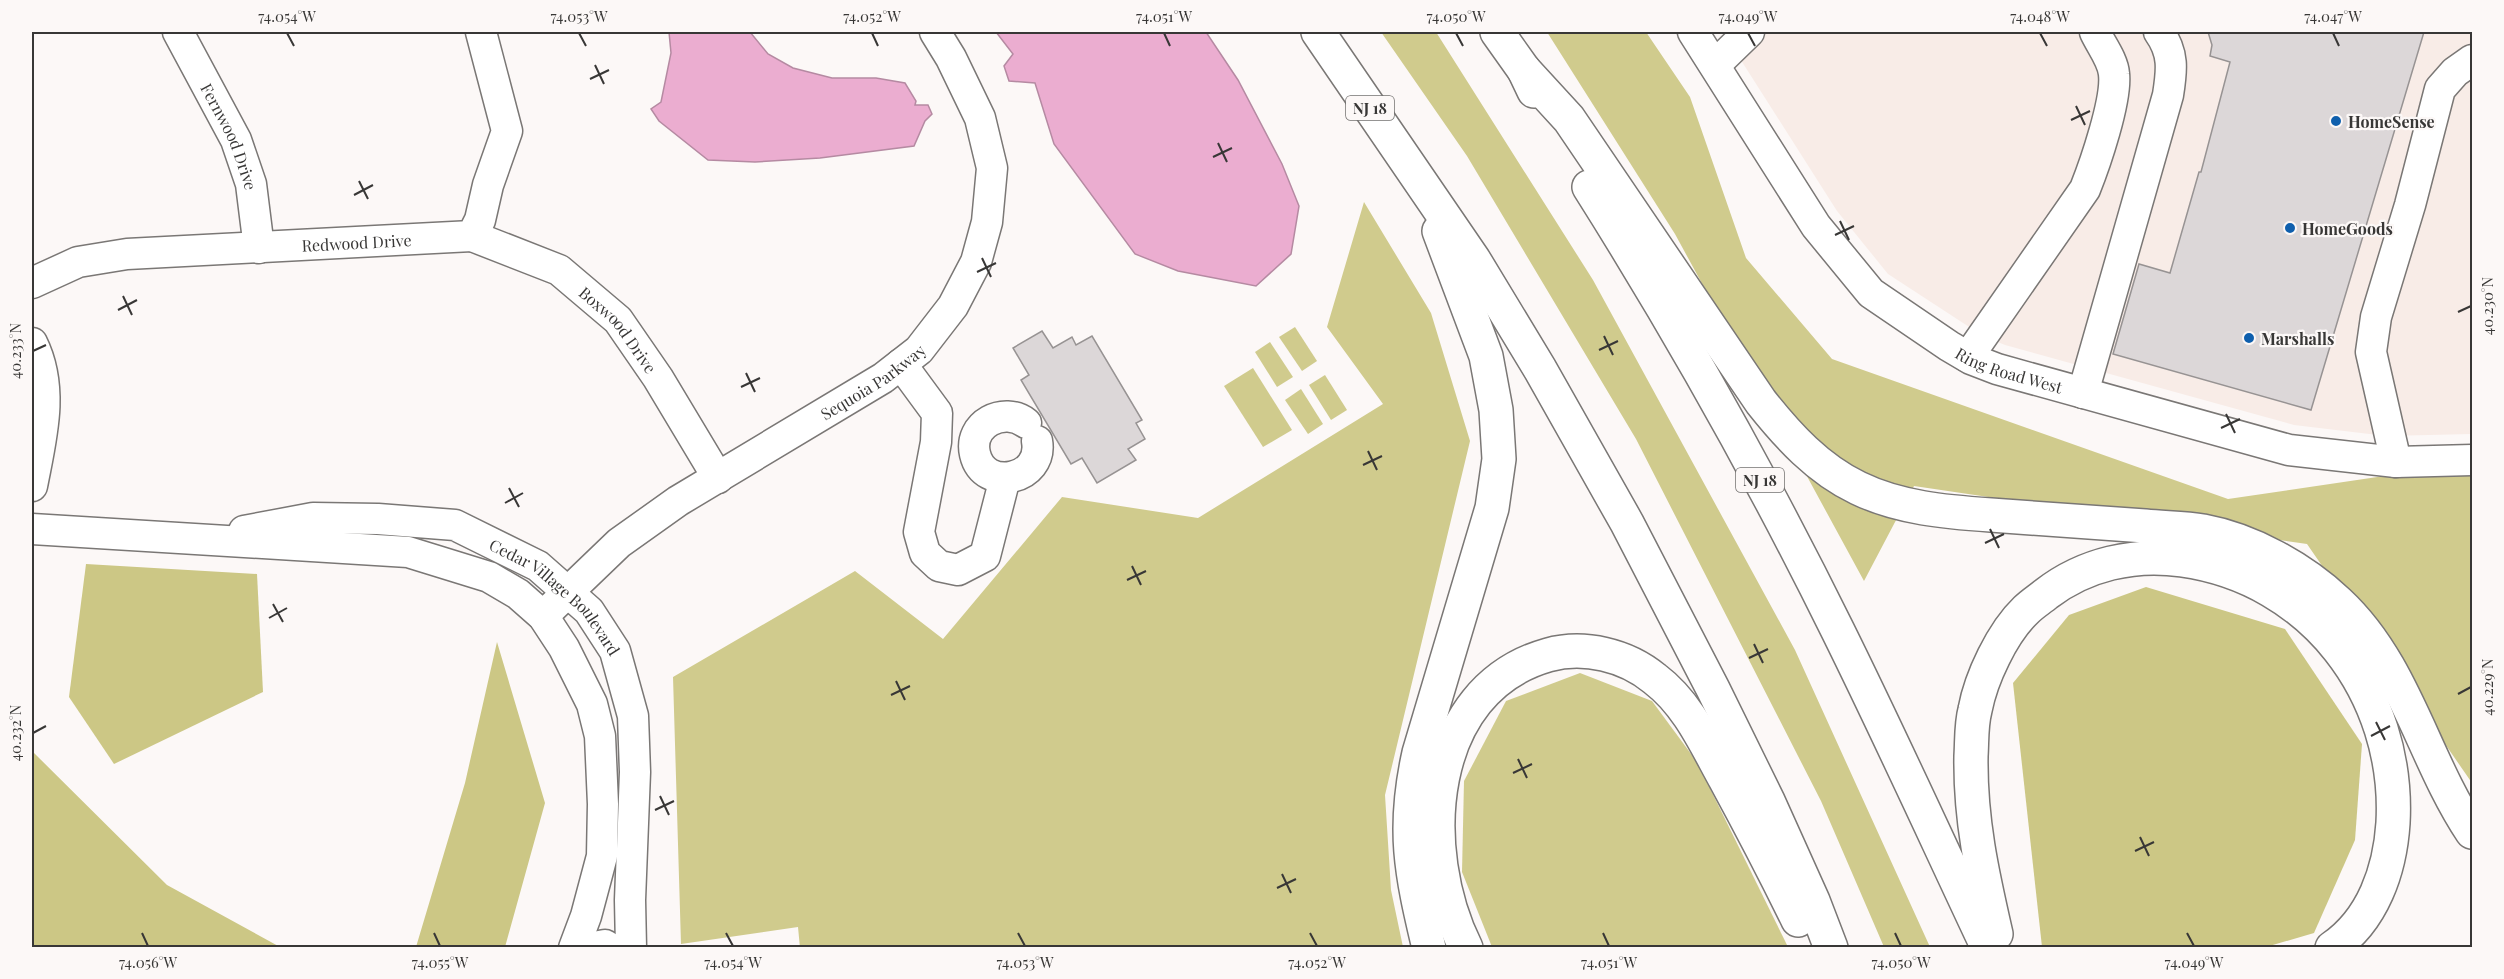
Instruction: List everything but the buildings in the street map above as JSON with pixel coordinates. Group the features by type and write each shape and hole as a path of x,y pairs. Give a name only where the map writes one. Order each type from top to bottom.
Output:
{"highway":[{"name":"NJ 18","path":"1318,32 1474,260 1540,369 1627,523 1768,801 1813,901 1831,948"},
{"name":"NJ 18","path":"1497,32 1524,70 1554,131 1642,273 1760,481 1847,650 1988,948"},
{"path":"1524,70 1569,119 1761,402 1780,427 1808,455 1830,472 1858,488 1907,506 1958,513 2204,531 2253,547 2284,563 2312,580 2339,602 2374,643 2472,832"},
{"path":"1421,185 1486,356 1496,410 1499,448 1492,508 1412,781 1408,836 1410,863 1429,948"},
{"path":"1999,948 1977,849 1972,810 1972,732 1974,711 1983,678 2002,642 2025,611 2058,585 2086,570 2116,562 2163,557 2222,567 2252,579 2278,594 2328,637 2355,671 2371,701 2389,758 2394,801 2391,844 2384,874 2361,922 2332,948"},
{"path":"1466,948 1442,879 1439,855 1439,804 1448,756 1465,717 1488,687 1510,670 1529,661 1572,652 1597,653 1638,667 1656,679 1680,704 1694,723 1744,813 1811,948"}],"street":[{"name":"Fernwood Drive","path":"178,32 236,140 251,184 259,248"},
{"path":"472,236 480,220 488,186 507,131 481,32"},
{"name":"Sequoia Parkway","path":"543,616 619,543 678,501 883,378 919,350 953,306 976,262 987,222 992,168 981,118 951,58 935,32"},
{"name":"Ring Road West","path":"1693,32 1816,226 1871,293 1968,357 1997,369 2289,450 2396,462 2472,460"},
{"path":"1715,65 1749,32"},
{"path":"1968,357 2085,189 2094,169 2115,76 2112,65 2095,32"},
{"path":"2083,393 2168,95 2173,65 2165,40 2159,32"},
{"path":"2396,462 2372,352 2376,317 2410,205 2439,89 2455,72 2472,60"},
{"name":"Redwood Drive","path":"32,283 78,262 108,257 472,236"},
{"name":"Boxwood Drive","path":"472,236 559,270 618,320 658,378 718,478"},
{"path":"32,343 43,383 46,416 32,486"},
{"path":"901,364 937,413 956,427 977,435"},
{"path":"937,413 936,442 919,532 926,553 939,566 957,570 985,556 1005,478"},
{"path":"1001,416 1011,416 1032,432 1036,455 1032,465 1016,477 1005,478 986,472 975,454 977,435 983,426 1001,416"},
{"name":"Cedar Village Boulevard","path":"201,540 313,518 378,519 454,525 538,566 589,611 615,651 633,716 635,772 630,900 631,948"},
{"name":"Cedar Village Boulevard","path":"32,529 408,552 489,577 518,594 543,616 584,684 600,735 603,804 602,856 586,916 574,948"},
{"path":"588,948 605,945 610,948"}],"shaded area":[{"path":"669,32 750,32 768,54 793,68 832,78 876,78 905,83 916,101 915,105 928,105 932,114 925,121 914,146 820,158 755,162 708,160 659,121 651,109 661,102 671,53"},
{"path":"996,32 1206,32 1238,80 1282,164 1299,206 1291,254 1256,286 1178,271 1135,254 1054,144 1035,83 1009,81 1004,66 1013,54"},
{"path":"1381,32 1436,32 1593,280 1795,650 1930,947 1884,947 1821,801 1636,439 1467,156"},
{"path":"1547,32 1646,32 1690,97 1746,258 1832,359 2228,499 2472,463 2472,783 2307,544 1914,486 1864,581 1675,234"},
{"path":"1723,32 2472,32 2472,434 2386,436 2294,425 2005,345 1983,336 1888,274 1837,211"},
{"path":"1364,202 1431,313 1470,441 1385,795 1391,890 1403,947 800,948 798,927 681,944 673,677 855,571 943,639 1062,497 1198,518 1383,404 1327,327"},
{"path":"1295,327 1317,361 1302,371 1279,337"},
{"path":"1270,342 1293,377 1277,387 1255,352"},
{"path":"1253,368 1292,430 1263,447 1224,386"},
{"path":"1325,375 1347,410 1331,420 1309,385"},
{"path":"1301,389 1323,424 1308,434 1285,400"},
{"path":"86,564 257,574 263,692 114,764 69,697"},
{"path":"2146,587 2285,629 2362,744 2355,840 2314,933 2266,947 2042,947 2013,683 2069,615"},
{"path":"497,642 545,803 505,947 416,947 465,783"},
{"path":"1580,673 1652,701 1697,762 1788,947 1492,947 1462,872 1464,781 1506,701"},
{"path":"32,751 167,885 280,947 32,947"}],"place":[{"name":"HomeSense","path":"2336,121"},
{"name":"HomeGoods","path":"2290,228"},
{"name":"Marshalls","path":"2249,338"}]}
